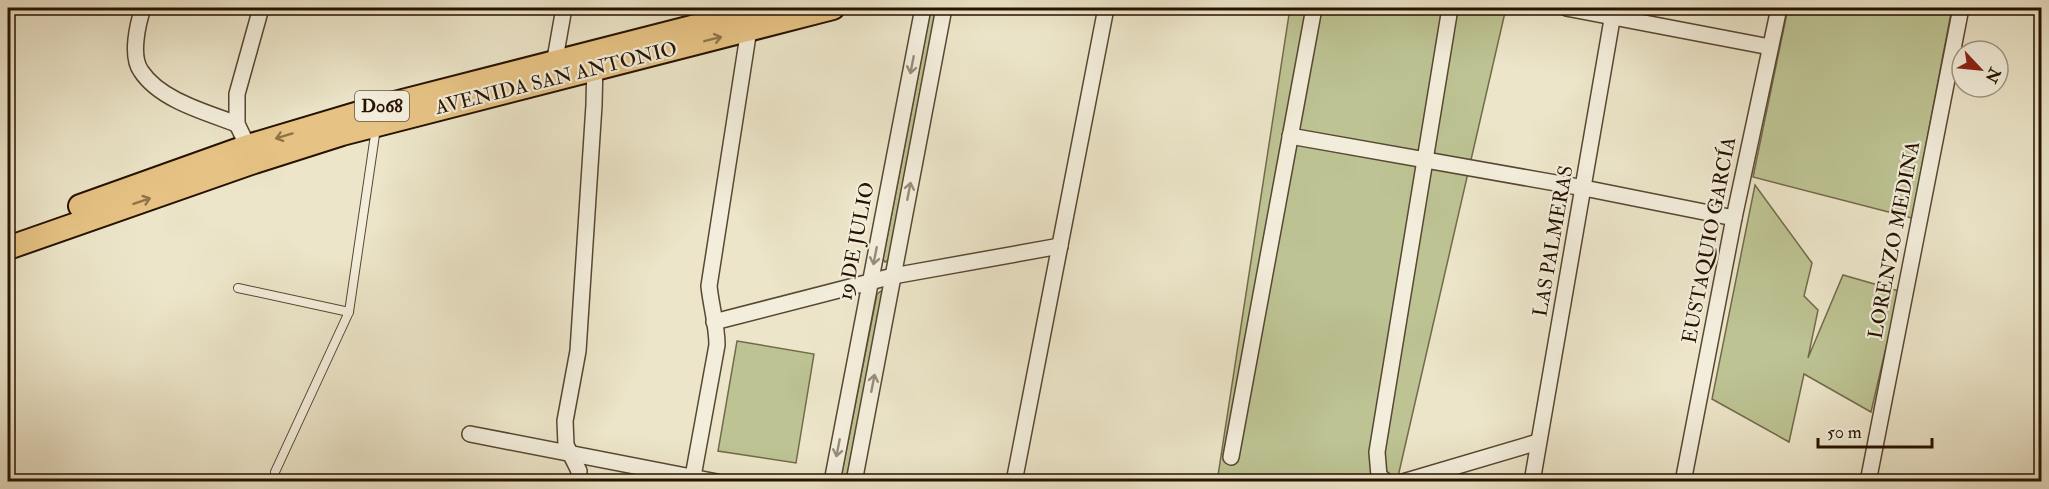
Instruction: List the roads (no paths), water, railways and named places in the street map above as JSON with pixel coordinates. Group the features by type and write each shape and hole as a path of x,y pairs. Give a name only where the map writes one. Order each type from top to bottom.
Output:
{"main road":[{"name":"AVENIDA SAN ANTONIO","path":"595,60 766,8"},
{"name":"AVENIDA SAN ANTONIO","path":"8,248 379,106 749,29 833,8"},
{"name":"AVENIDA SAN ANTONIO","path":"8,233 251,154 377,124 553,70"}],"street":[{"path":"143,8 136,28 139,70 166,96 237,124"},
{"path":"251,154 237,124 237,94 261,8"},
{"path":"553,70 564,8"},
{"name":"19 DE JULIO","path":"832,482 923,8"},
{"path":"854,482 944,8"},
{"path":"1014,482 1106,8"},
{"path":"1232,457 1314,8"},
{"path":"1387,482 1379,476 1377,452 1450,8"},
{"path":"1566,8 1613,12 1770,47"},
{"name":"EUSTAQUIO GARCÍA","path":"1683,482 1734,218 1779,8"},
{"name":"LORENZO MEDINA","path":"1868,482 1961,8"},
{"name":"LAS PALMERAS","path":"1532,482 1613,12"},
{"path":"692,479 717,334 709,286 749,29"},
{"path":"578,482 579,471 566,445 565,421 578,351 595,60"},
{"path":"1290,136 1584,188 1734,218"},
{"path":"714,322 893,276 1059,246"},
{"path":"470,434 692,479 717,482"},
{"path":"1403,482 1538,442"}],"lane":[{"path":"275,472 349,312 377,124"},
{"path":"238,288 349,312"}]}
